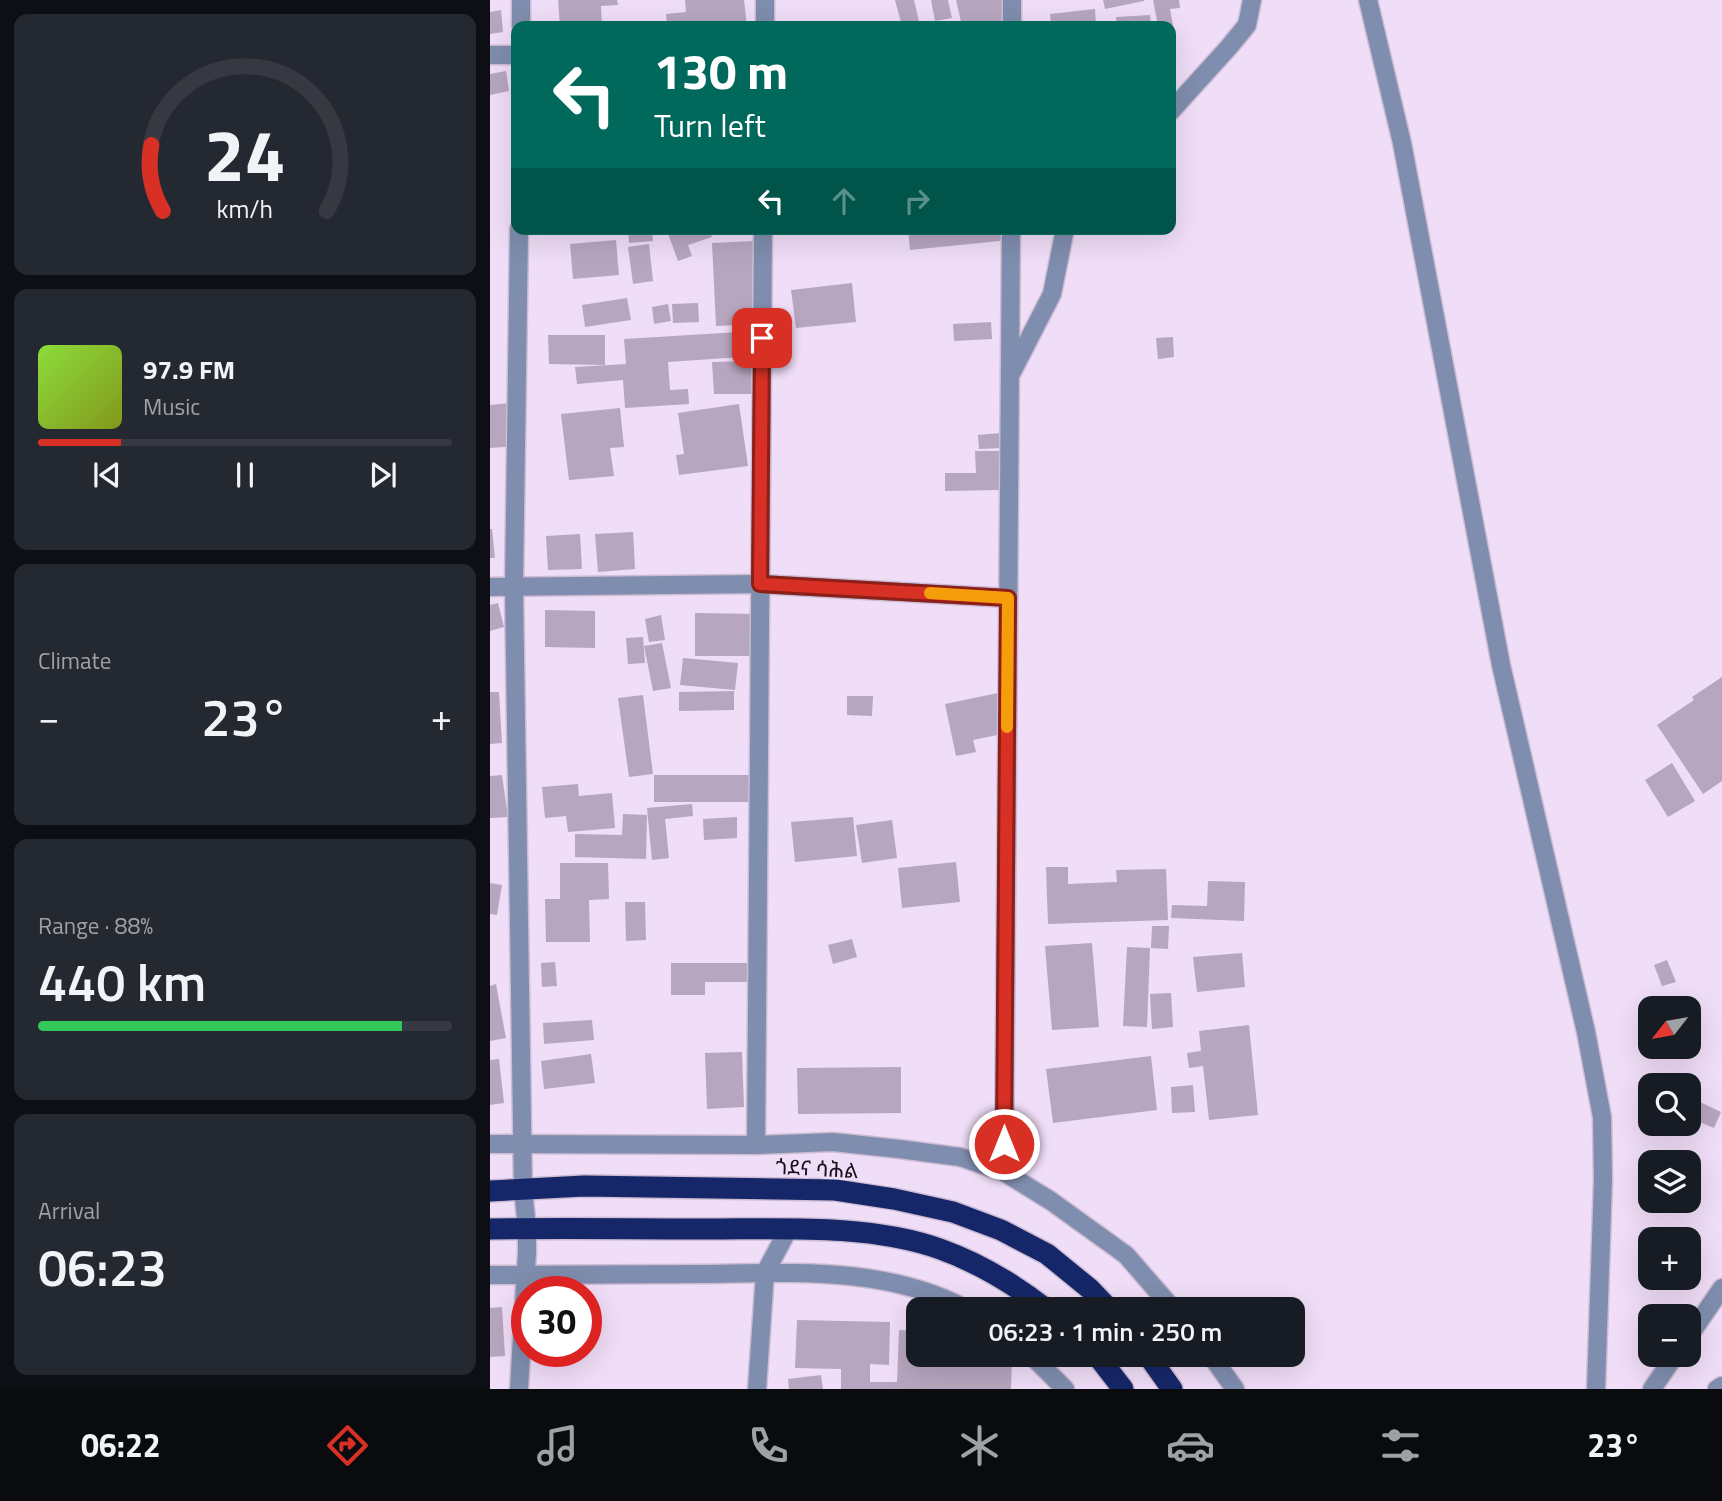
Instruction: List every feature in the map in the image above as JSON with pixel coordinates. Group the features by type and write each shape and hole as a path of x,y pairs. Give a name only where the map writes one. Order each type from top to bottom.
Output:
{"highway":[{"name":"ጎደና ሳሕል","path":"490,1191 584,1186 835,1190 894,1199 953,1212 1001,1230 1047,1254 1098,1297"},
{"path":"490,1229 788,1230 883,1234 940,1249 981,1267 1031,1297"},
{"path":"1106,1367 1123,1389"},
{"path":"1156,1367 1172,1389"}],"street":[{"path":"521,0 521,21"},
{"path":"765,0 765,21"},
{"path":"1012,0 1012,21"},
{"path":"1176,105 1247,25 1252,0"},
{"path":"1368,0 1402,144 1501,665 1586,1032 1602,1117 1603,1180 1596,1389"},
{"path":"490,55 511,55"},
{"path":"519,235 514,587 523,1189 527,1228 519,1389"},
{"path":"755,1145 763,235"},
{"path":"1004,1172 1011,235"},
{"path":"1010,376 1052,294 1064,235"},
{"path":"490,587 760,584 1008,598"},
{"path":"490,1144 755,1145 834,1142 960,1157 1004,1172 1051,1201 1126,1255 1163,1297"},
{"path":"757,1389 765,1273 788,1230"},
{"path":"490,1275 820,1273 890,1282 942,1297"},
{"path":"1701,1319 1722,1288"},
{"path":"1043,1367 1065,1389"},
{"path":"1219,1367 1235,1389"},
{"path":"1653,1389 1667,1367"},
{"path":"1717,1389 1722,1385"}],"building":[{"path":"558,0 617,0 618,5 601,6 602,21 560,21"},
{"path":"685,0 744,0 746,21 667,21 666,14 686,12"},
{"path":"895,0 914,0 919,21 901,21"},
{"path":"931,0 948,0 952,18 935,21"},
{"path":"956,0 1003,0 1009,21 961,21"},
{"path":"1103,0 1144,0 1144,1 1105,9"},
{"path":"1153,0 1179,0 1180,8 1170,9 1172,21 1157,21"},
{"path":"1095,9 1096,21 1051,21 1050,14"},
{"path":"501,10 503,32 490,34 490,12"},
{"path":"1150,15 1151,21 1116,21 1116,17"},
{"path":"506,71 509,91 490,95 490,74"},
{"path":"628,235 652,235 653,241 629,243"},
{"path":"668,235 711,235 712,237 688,245 692,256 678,261"},
{"path":"909,235 1009,235 1010,240 910,250"},
{"path":"616,240 619,275 573,279 570,244"},
{"path":"756,241 760,324 716,326 712,243"},
{"path":"649,244 653,281 633,284 628,247"},
{"path":"852,283 856,322 796,328 791,290"},
{"path":"627,298 631,320 585,327 582,305"},
{"path":"698,303 699,322 673,323 672,304"},
{"path":"668,304 671,321 654,324 652,307"},
{"path":"991,322 992,339 954,341 953,324"},
{"path":"739,332 741,357 668,362 670,390 688,389 689,404 625,408 623,380 577,384 575,367 626,364 624,339"},
{"path":"548,335 605,335 605,365 549,364"},
{"path":"1173,337 1174,357 1158,359 1156,338"},
{"path":"751,361 752,394 714,394 712,362"},
{"path":"511,403 515,446 490,448 490,405"},
{"path":"739,404 748,466 679,475 676,455 684,454 678,413"},
{"path":"620,408 624,447 610,448 614,476 569,480 561,414"},
{"path":"1001,433 1001,448 979,449 978,435"},
{"path":"975,451 999,451 1000,490 945,491 945,473 976,473"},
{"path":"492,529 495,558 490,558"},
{"path":"633,532 635,569 598,572 595,534"},
{"path":"580,534 582,569 548,570 546,536"},
{"path":"498,603 504,627 490,631 490,605"},
{"path":"545,610 595,611 595,648 545,647"},
{"path":"695,613 757,614 757,656 695,656"},
{"path":"661,615 665,640 649,642 645,619"},
{"path":"643,637 645,663 628,664 626,638"},
{"path":"662,643 671,688 653,691 644,646"},
{"path":"683,658 738,663 735,690 680,685"},
{"path":"1722,677 1722,781 1703,794 1657,725"},
{"path":"734,691 734,710 679,711 679,692"},
{"path":"490,692 499,692 502,743 490,744"},
{"path":"998,693 1007,733 973,740 976,752 956,756 945,704"},
{"path":"643,695 653,774 629,777 618,698"},
{"path":"847,696 873,696 872,716 847,715"},
{"path":"1672,763 1695,801 1668,817 1645,780"},
{"path":"502,775 508,817 490,818 490,776"},
{"path":"654,775 751,775 751,802 654,802"},
{"path":"578,784 579,796 612,793 615,828 568,832 566,816 545,818 542,787"},
{"path":"692,804 693,816 665,819 669,858 652,860 647,808"},
{"path":"623,814 647,815 646,859 575,857 575,834 622,835"},
{"path":"737,817 737,838 704,840 703,819"},
{"path":"853,817 857,856 795,862 791,822"},
{"path":"892,820 897,858 862,863 856,825"},
{"path":"956,862 960,902 902,908 898,868"},
{"path":"560,863 608,863 609,899 589,900 590,942 546,942 545,899 560,899"},
{"path":"1046,867 1068,867 1068,884 1117,882 1116,870 1166,869 1168,920 1048,924"},
{"path":"1208,881 1245,882 1244,921 1171,918 1172,905 1207,906"},
{"path":"490,883 502,885 497,915 490,914"},
{"path":"625,902 645,902 646,940 626,941"},
{"path":"1152,926 1169,926 1168,949 1151,948"},
{"path":"852,939 857,957 833,964 828,945"},
{"path":"1092,943 1099,1027 1052,1030 1045,946"},
{"path":"1127,947 1150,948 1147,1027 1123,1026"},
{"path":"1242,953 1245,987 1197,992 1193,957"},
{"path":"1667,960 1676,982 1662,986 1654,965"},
{"path":"555,962 557,986 542,987 541,963"},
{"path":"671,963 747,963 748,982 705,982 705,995 671,995"},
{"path":"496,984 506,1038 490,1041 490,986"},
{"path":"1171,993 1173,1027 1152,1029 1150,994"},
{"path":"592,1020 594,1040 544,1044 543,1023"},
{"path":"1249,1025 1258,1115 1209,1120 1203,1066 1189,1068 1187,1053 1201,1051 1199,1031"},
{"path":"742,1052 744,1107 707,1109 705,1053"},
{"path":"591,1054 595,1083 544,1089 541,1061"},
{"path":"1151,1056 1157,1110 1053,1123 1046,1069"},
{"path":"499,1059 504,1103 490,1105 490,1060"},
{"path":"901,1067 901,1113 798,1114 797,1068"},
{"path":"1193,1085 1195,1112 1172,1113 1171,1087"},
{"path":"1701,1102 1721,1112 1714,1128 1701,1123"},
{"path":"502,1307 505,1356 490,1357 490,1308"},
{"path":"797,1320 890,1322 889,1365 870,1364 870,1382 897,1382 899,1330 906,1330 906,1367 1012,1367 1011,1389 841,1389 841,1369 795,1368"},
{"path":"821,1375 823,1389 789,1389 788,1379"}],"slow traffic":[{"path":"930,593 1008,598 1007,727"}],"route":[{"path":"762,338 760,584 1008,598 1004,1144"}]}
